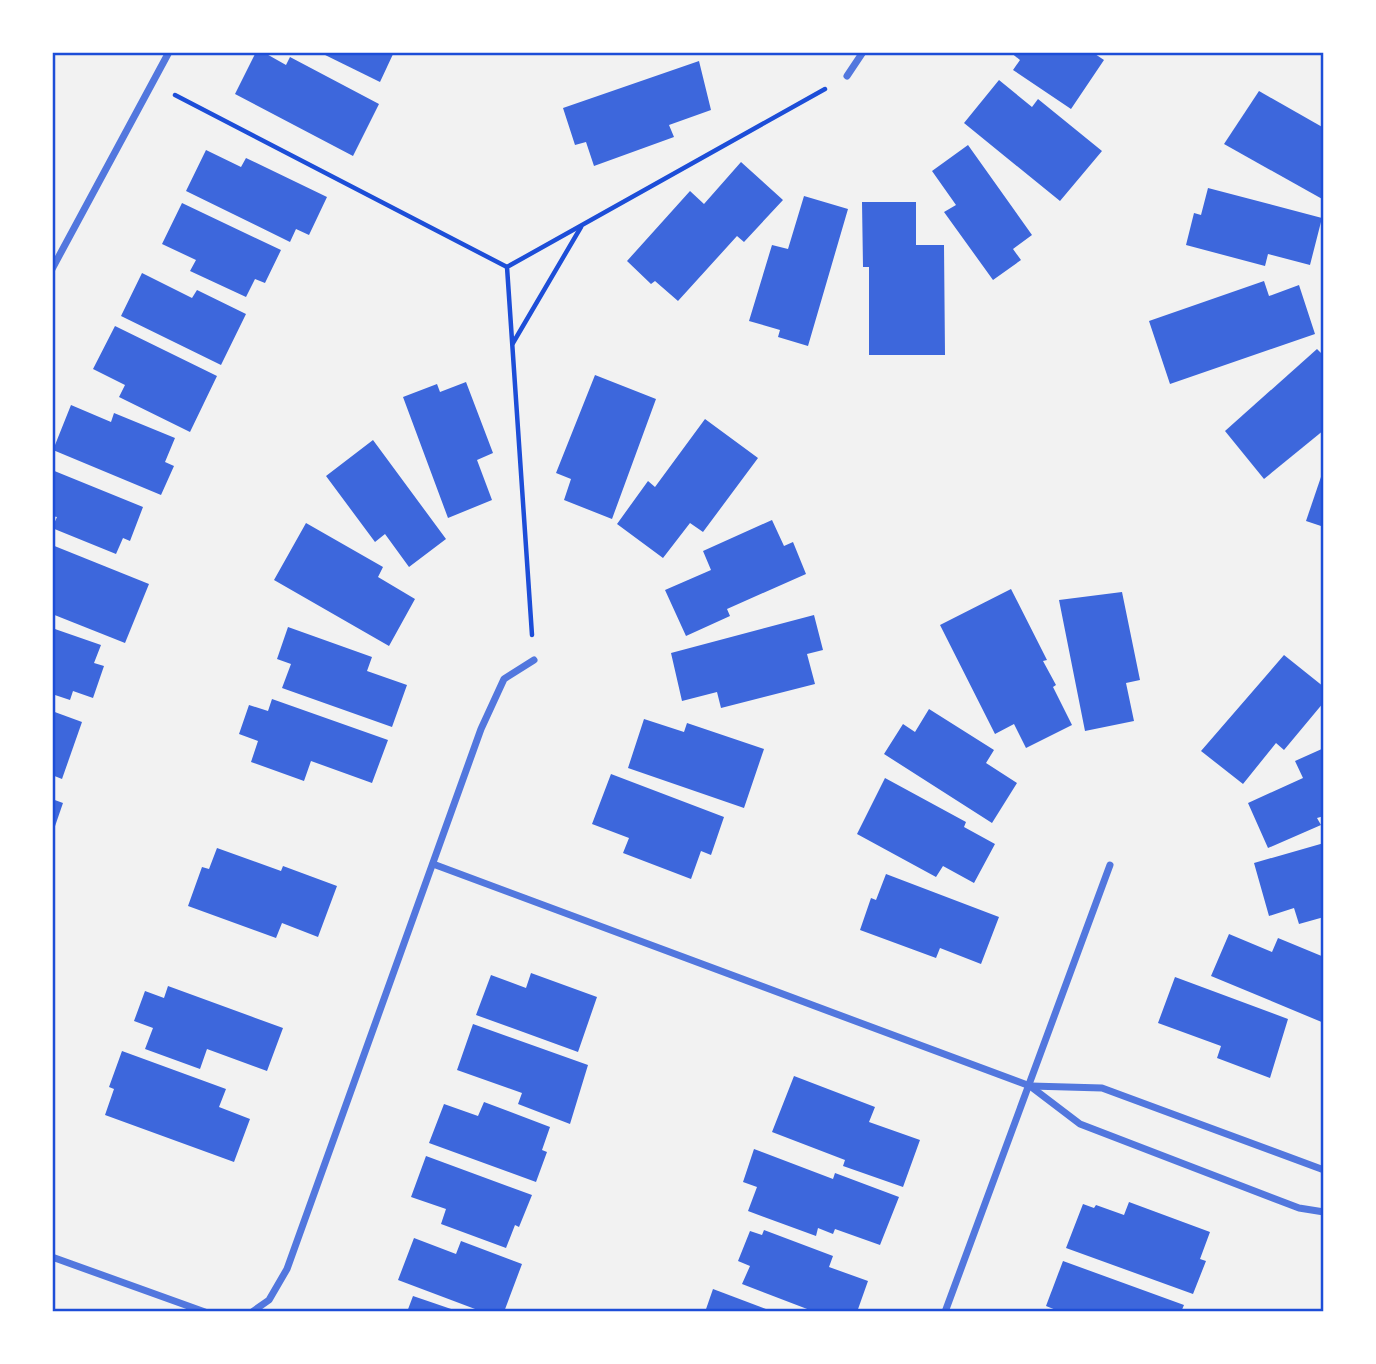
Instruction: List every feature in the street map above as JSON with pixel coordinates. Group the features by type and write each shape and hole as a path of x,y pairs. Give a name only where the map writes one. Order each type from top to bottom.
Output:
{"street":[{"path":"52,269 169,52"},
{"path":"847,76 863,52"},
{"path":"252,1311 269,1300 286,1269 481,729 504,680 534,660"},
{"path":"433,864 1030,1086 1080,1124 1299,1208 1324,1212"},
{"path":"945,1311 1110,865"},
{"path":"1030,1086 1102,1088 1324,1170"},
{"path":"52,1257 205,1311"}],"path":[{"path":"508,267 847,76"},
{"path":"152,84 508,267"},
{"path":"513,343 581,226"},
{"path":"508,267 534,660"}],"building":[{"path":"256,52 263,52 286,65 290,57 379,104 353,156 235,94"},
{"path":"319,52 394,52 380,82"},
{"path":"1010,52 1092,52 1104,60 1071,109 1013,70 1020,60"},
{"path":"699,61 711,110 669,125 674,137 594,166 586,142 575,145 563,108"},
{"path":"999,80 1032,107 1038,99 1102,151 1060,201 964,123"},
{"path":"1259,91 1324,128 1324,200 1224,144"},
{"path":"968,145 1032,235 1013,249 1021,260 993,280 944,212 956,205 932,171"},
{"path":"206,150 241,167 246,158 327,197 309,235 296,229 290,242 186,191"},
{"path":"741,162 783,200 744,242 737,236 678,301 655,281 651,284 627,261 690,191 704,204"},
{"path":"1208,188 1322,218 1310,265 1268,254 1265,266 1186,245 1194,213 1201,215"},
{"path":"804,196 848,209 808,346 778,337 780,330 749,321 772,245 788,249"},
{"path":"862,202 916,202 916,245 944,245 945,355 869,355 869,267 863,267"},
{"path":"182,203 281,250 265,283 255,279 246,297 190,271 196,260 162,244"},
{"path":"142,273 192,298 197,290 246,314 221,365 121,316"},
{"path":"1264,281 1269,296 1299,285 1315,334 1170,384 1149,321"},
{"path":"115,326 217,376 190,432 119,397 125,385 93,369"},
{"path":"1317,349 1324,356 1324,430 1264,479 1225,431"},
{"path":"595,375 656,399 612,519 564,500 571,479 556,473"},
{"path":"466,382 493,453 477,460 492,500 448,518 403,397 437,384 440,392"},
{"path":"71,405 111,422 114,413 175,438 165,462 174,466 161,495 53,450"},
{"path":"705,419 758,458 703,532 690,523 663,558 617,524 648,481 655,487"},
{"path":"373,440 446,539 409,567 385,534 375,542 326,476"},
{"path":"52,470 143,507 130,541 123,538 116,554 52,528 57,517 52,516"},
{"path":"1324,471 1324,527 1306,521"},
{"path":"772,520 784,546 793,542 806,574 727,609 730,616 686,636 665,590 711,570 703,551"},
{"path":"306,523 383,567 378,577 415,599 389,646 274,580"},
{"path":"52,545 149,584 125,643 52,614"},
{"path":"1011,589 1047,660 1043,661 1072,725 1026,748 1014,724 995,734 940,625"},
{"path":"1122,592 1140,680 1126,683 1134,721 1085,731 1059,600"},
{"path":"814,615 823,650 807,654 815,684 721,708 717,692 682,701 671,653"},
{"path":"288,627 372,657 367,671 407,685 392,727 282,688 291,664 277,659"},
{"path":"52,628 101,645 94,663 104,666 93,698 73,691 70,700 52,694"},
{"path":"1284,655 1324,687 1324,702 1284,750 1276,743 1243,784 1201,751"},
{"path":"272,699 388,740 372,783 311,761 304,781 251,762 258,741 239,734 249,705 268,711"},
{"path":"929,709 994,750 986,763 1017,783 992,823 884,754 903,724 915,732"},
{"path":"52,711 82,722 62,779 52,775"},
{"path":"644,719 684,732 687,723 764,749 744,808 628,768"},
{"path":"1324,748 1324,816 1317,818 1321,825 1268,848 1248,803 1303,778 1295,761"},
{"path":"611,774 724,817 711,855 701,851 691,879 623,853 629,838 592,824"},
{"path":"885,778 966,822 964,827 995,844 974,883 943,866 936,877 857,834"},
{"path":"52,799 63,803 53,832 52,832"},
{"path":"1324,843 1324,917 1299,924 1294,908 1269,916 1254,863"},
{"path":"217,848 281,871 283,866 337,886 318,937 282,923 276,938 188,906 202,867 209,869"},
{"path":"886,874 999,917 981,964 940,948 936,958 860,930 871,898 876,900"},
{"path":"1229,934 1272,952 1278,938 1324,957 1324,1023 1211,976"},
{"path":"531,973 597,997 578,1052 476,1015 491,975 526,988"},
{"path":"1175,977 1288,1019 1270,1078 1217,1058 1221,1046 1158,1023"},
{"path":"168,986 283,1028 267,1071 207,1049 200,1069 145,1049 153,1028 134,1021 145,991 164,998"},
{"path":"473,1024 588,1065 570,1124 518,1104 522,1093 457,1070"},
{"path":"122,1051 226,1089 219,1107 250,1119 234,1162 105,1115 114,1089 109,1087"},
{"path":"794,1076 875,1107 869,1122 920,1140 903,1187 843,1166 845,1160 772,1132"},
{"path":"484,1102 550,1127 542,1150 547,1152 536,1182 429,1143 444,1104 478,1116"},
{"path":"754,1149 833,1179 835,1173 899,1197 880,1245 835,1229 833,1234 818,1228 816,1236 748,1211 757,1187 743,1182"},
{"path":"426,1156 532,1195 519,1227 515,1225 506,1248 441,1224 446,1209 411,1197"},
{"path":"1129,1202 1210,1232 1200,1259 1206,1261 1193,1294 1066,1248 1083,1204 1094,1208 1096,1205 1124,1215"},
{"path":"764,1230 833,1256 829,1267 868,1281 857,1312 815,1312 742,1284 750,1266 738,1261 750,1231 762,1235"},
{"path":"414,1238 456,1254 461,1241 522,1264 504,1312 483,1312 398,1280"},
{"path":"1063,1261 1184,1305 1181,1312 1061,1312 1046,1306"},
{"path":"713,1289 771,1311 771,1312 705,1312"},
{"path":"413,1296 457,1311 457,1312 407,1312"}]}
